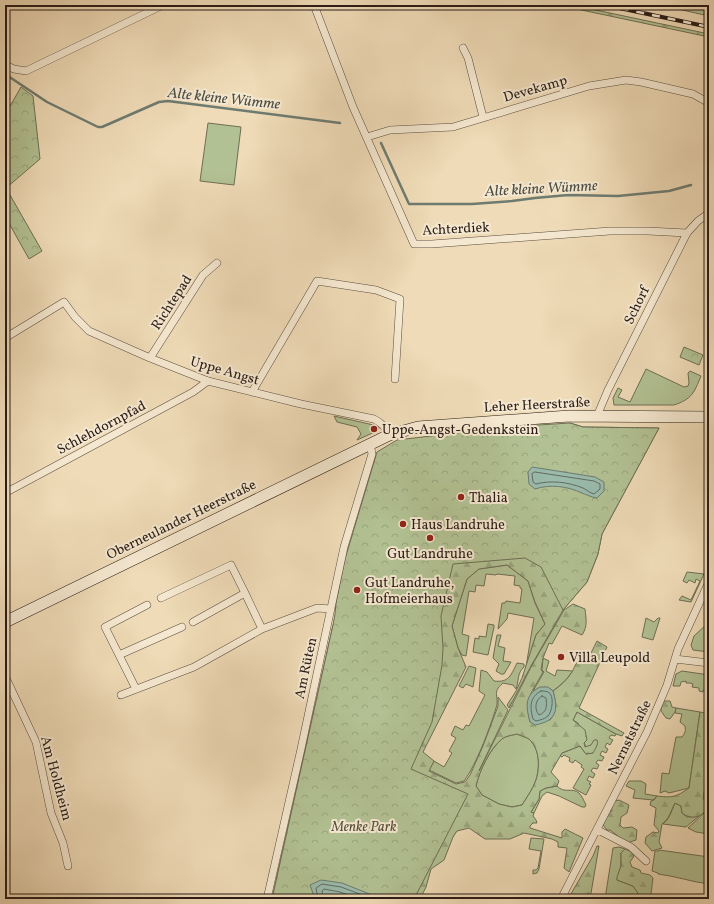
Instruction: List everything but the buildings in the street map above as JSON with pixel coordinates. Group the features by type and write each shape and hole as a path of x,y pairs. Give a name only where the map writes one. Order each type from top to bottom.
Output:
{"main road":[{"name":"Leher Heerstraße","path":"370,443 418,426 569,416 709,417"},
{"name":"Oberneulander Heerstraße","path":"5,622 370,443"}],"street":[{"path":"5,65 14,69 26,71 163,5"},
{"name":"Achterdiek","path":"314,5 353,108 414,244 609,231 648,230 687,233"},
{"path":"463,48 468,58 483,117"},
{"name":"Devekamp","path":"366,137 390,130 453,126 589,86 626,80 642,82 693,94 709,103"},
{"name":"Schorf","path":"597,416 608,390 687,233 698,221 709,213"},
{"name":"Richtepad","path":"150,358 203,275 217,263"},
{"path":"252,392 317,281 376,290 400,298 395,378"},
{"name":"Uppe Angst","path":"5,338 64,302 75,317 89,330 150,358 208,381 301,404 374,419 385,426 389,435"},
{"name":"Schlehdornpfad","path":"5,493 193,392 208,381"},
{"name":"Am Rüten","path":"267,899 344,547 372,454 370,443"},
{"path":"161,598 231,565 262,629"},
{"name":"Nernststraße","path":"561,899 648,732 666,687 681,643 709,582"},
{"path":"193,622 245,594"},
{"path":"136,689 105,627 147,605"},
{"path":"122,695 194,667 262,629 317,608 331,609"},
{"path":"119,654 182,628"},
{"path":"675,659 709,663"},
{"name":"Am Holdheim","path":"5,676 36,742 51,813 63,843 68,866"},
{"path":"598,830 631,847 646,861"}],"green space":[{"path":"558,5 572,5 709,34 709,37"},
{"path":"660,5 709,5 709,16"},
{"path":"21,87 33,96 40,159 6,188 42,251 29,259 5,216 5,115"},
{"path":"208,123 241,127 234,185 200,181"},
{"path":"684,347 703,355 699,365 680,357"},
{"path":"646,369 684,387 688,386 688,373 690,371 701,376 692,395 674,405 614,405 613,398 618,388 622,390 618,397 630,402"},
{"path":"334,416 378,426 379,428 377,431 357,440 361,434 357,427 337,422"},
{"name":"Menke Park","path":"570,423 583,427 659,428 602,534 598,554 587,582 563,610 531,666 509,708 507,705 522,678 536,635 545,624 535,602 528,581 507,565 479,569 467,579 452,626 458,648 466,667 423,752 434,761 429,771 456,784 465,782 470,775 483,746 498,706 498,697 508,710 479,771 531,667 564,610 573,604 585,609 586,625 582,635 562,626 552,644 549,643 543,658 541,670 543,672 532,690 528,707 530,722 550,720 554,713 555,706 553,691 568,678 578,661 586,663 597,641 607,647 579,708 624,733 622,736 616,734 577,712 573,720 585,730 587,740 584,743 585,747 591,745 594,740 597,740 598,743 593,753 586,754 580,746 562,753 551,772 559,781 557,786 540,791 539,799 531,812 534,813 533,816 537,823 533,823 530,828 562,838 562,832 565,829 583,838 569,872 564,868 567,848 558,847 558,842 552,839 524,833 510,839 485,839 469,828 457,831 444,860 431,869 426,887 420,899 272,899 333,625 411,600","holes":["517,734 529,739 533,743 538,758 538,770 535,783 522,805 512,807 499,804 482,795 476,786 480,774 493,748 505,737"]},
{"name":"Menke Park","path":"570,423 583,427 659,428 602,534 598,554 587,582 563,610 541,567 525,558 453,564 441,616 443,648 442,665 432,722 411,769 468,794 414,899 272,899 333,625 345,559 377,452 397,440 507,427"},
{"path":"507,565 528,581 535,603 545,624 536,635 526,667 534,618 508,613 507,619 498,629 502,603 505,603 506,601 520,603 522,589 520,586 514,585 515,576 486,574 484,586 476,585 475,592 469,591 462,634 469,636 466,656 462,655 458,648 452,626 467,579 479,569"},
{"path":"687,572 704,574 691,602 679,600 682,596 691,600 700,581 696,579 695,583 689,580 687,583 683,581"},
{"path":"646,618 654,622 660,618 653,640 642,637"},
{"path":"708,623 709,652 693,650 691,645 694,636"},
{"path":"488,624 494,625 494,627 488,655 473,652 475,638 479,639 479,636 486,637"},
{"path":"497,635 501,635 498,646 505,648 503,661 511,662 504,674 496,671 499,664 493,658"},
{"path":"543,658 549,661 546,671 555,676 557,670 573,671 565,681 553,691 544,687 533,691 544,672 542,670"},
{"path":"517,663 524,664 524,667 519,674 516,689 513,685 503,683 497,689 497,704 490,726 478,756 464,781 456,783 429,770 434,761 444,767 452,753 449,751 456,738 451,735 455,726 463,730 466,725 469,726 485,695 479,691 481,670 487,672 494,681 503,681 509,677"},
{"path":"469,666 476,668 473,687 466,684 463,688 459,686"},
{"path":"682,671 709,675 709,690 703,690 703,692 699,691 699,688 692,687 693,684 686,683 686,681 681,682 680,686 673,686 676,674"},
{"path":"664,701 670,701 672,707 676,708 670,719 666,718 661,711 662,703"},
{"path":"676,708 700,712 689,788 669,793 665,791 660,793 662,773 669,774 676,737 682,737 685,733 685,726 680,722 682,714 675,713"},
{"path":"577,712 616,734 615,736 611,735 609,738 613,740 610,745 607,743 605,747 608,749 606,753 602,751 600,755 604,757 602,761 598,760 596,763 599,765 597,769 593,768 591,771 595,774 593,778 589,776 587,780 591,782 589,784 591,785 586,795 573,788 584,769 581,767 582,765 575,760 573,763 569,761 570,758 564,755 562,757 560,756 562,753 580,746 586,754 593,753 591,745 586,748 578,723 573,720"},
{"path":"700,712 709,714 709,776 706,780 703,799 707,804 706,808 701,815 690,817 682,813 681,806 675,803 665,822 662,824 659,842 662,848 652,851 645,843 646,837 653,832 658,833 659,831 654,825 656,808 650,805 651,801 657,796 671,797 689,788"},
{"path":"517,734 528,738 533,743 538,758 538,770 535,783 522,805 512,807 499,804 482,795 476,786 482,767 493,748 503,738"},
{"path":"629,781 641,781 646,784 645,794 657,796 653,800 633,798 635,790 626,786"},
{"path":"557,786 562,790 574,790 579,793 586,805 585,807 547,792 542,796 534,813 531,812 539,799 540,791"},
{"path":"619,800 629,805 627,813 621,817 620,825 623,828 632,827 637,830 636,840 627,843 610,830 607,830 603,825 609,812 612,811 611,804"},
{"path":"705,801 709,802 709,834 696,832 688,828 704,813 707,804"},
{"path":"675,803 681,806 682,813 687,817 699,816 686,827 663,824 669,816"},
{"path":"531,838 544,839 539,869 537,873 533,874 533,870 538,868 541,851 529,849"},
{"path":"597,846 599,846 590,899 568,899 593,856"},
{"path":"619,847 625,849 621,853 621,866 617,880 633,886 642,899 605,899 613,848"},
{"path":"625,849 632,852 634,856 630,862 632,867 640,870 641,873 650,875 653,878 651,894 662,899 642,899 633,886 617,880 621,866 621,853"},
{"path":"659,850 709,857 709,884 658,874 652,871 655,851"}],"water":[{"path":"532,467 595,477 604,482 604,491 597,498 564,487 553,486 535,489 529,484 528,472"},
{"path":"540,687 548,687 553,691 556,704 552,718 548,721 535,725 530,722 527,706 531,694"},
{"path":"321,880 342,883 382,899 315,899 310,885"}],"waterway":[{"name":"Alte kleine Wümme","path":"5,74 47,102 98,127 102,127 159,102 168,101 340,123"},
{"name":"Alte kleine Wümme","path":"381,143 409,204 472,204 568,195 618,196 669,191 691,185"}],"railway":[{"path":"605,5 709,27"}],"place":[{"name":"Uppe-Angst-Gedenkstein","path":"374,429"},
{"name":"Thalia","path":"461,497"},
{"name":"Haus Landruhe","path":"403,524"},
{"name":"Gut Landruhe","path":"430,538"},
{"name":"Gut Landruhe, Hofmeierhaus","path":"357,590"},
{"name":"Villa Leupold","path":"561,657"}]}
